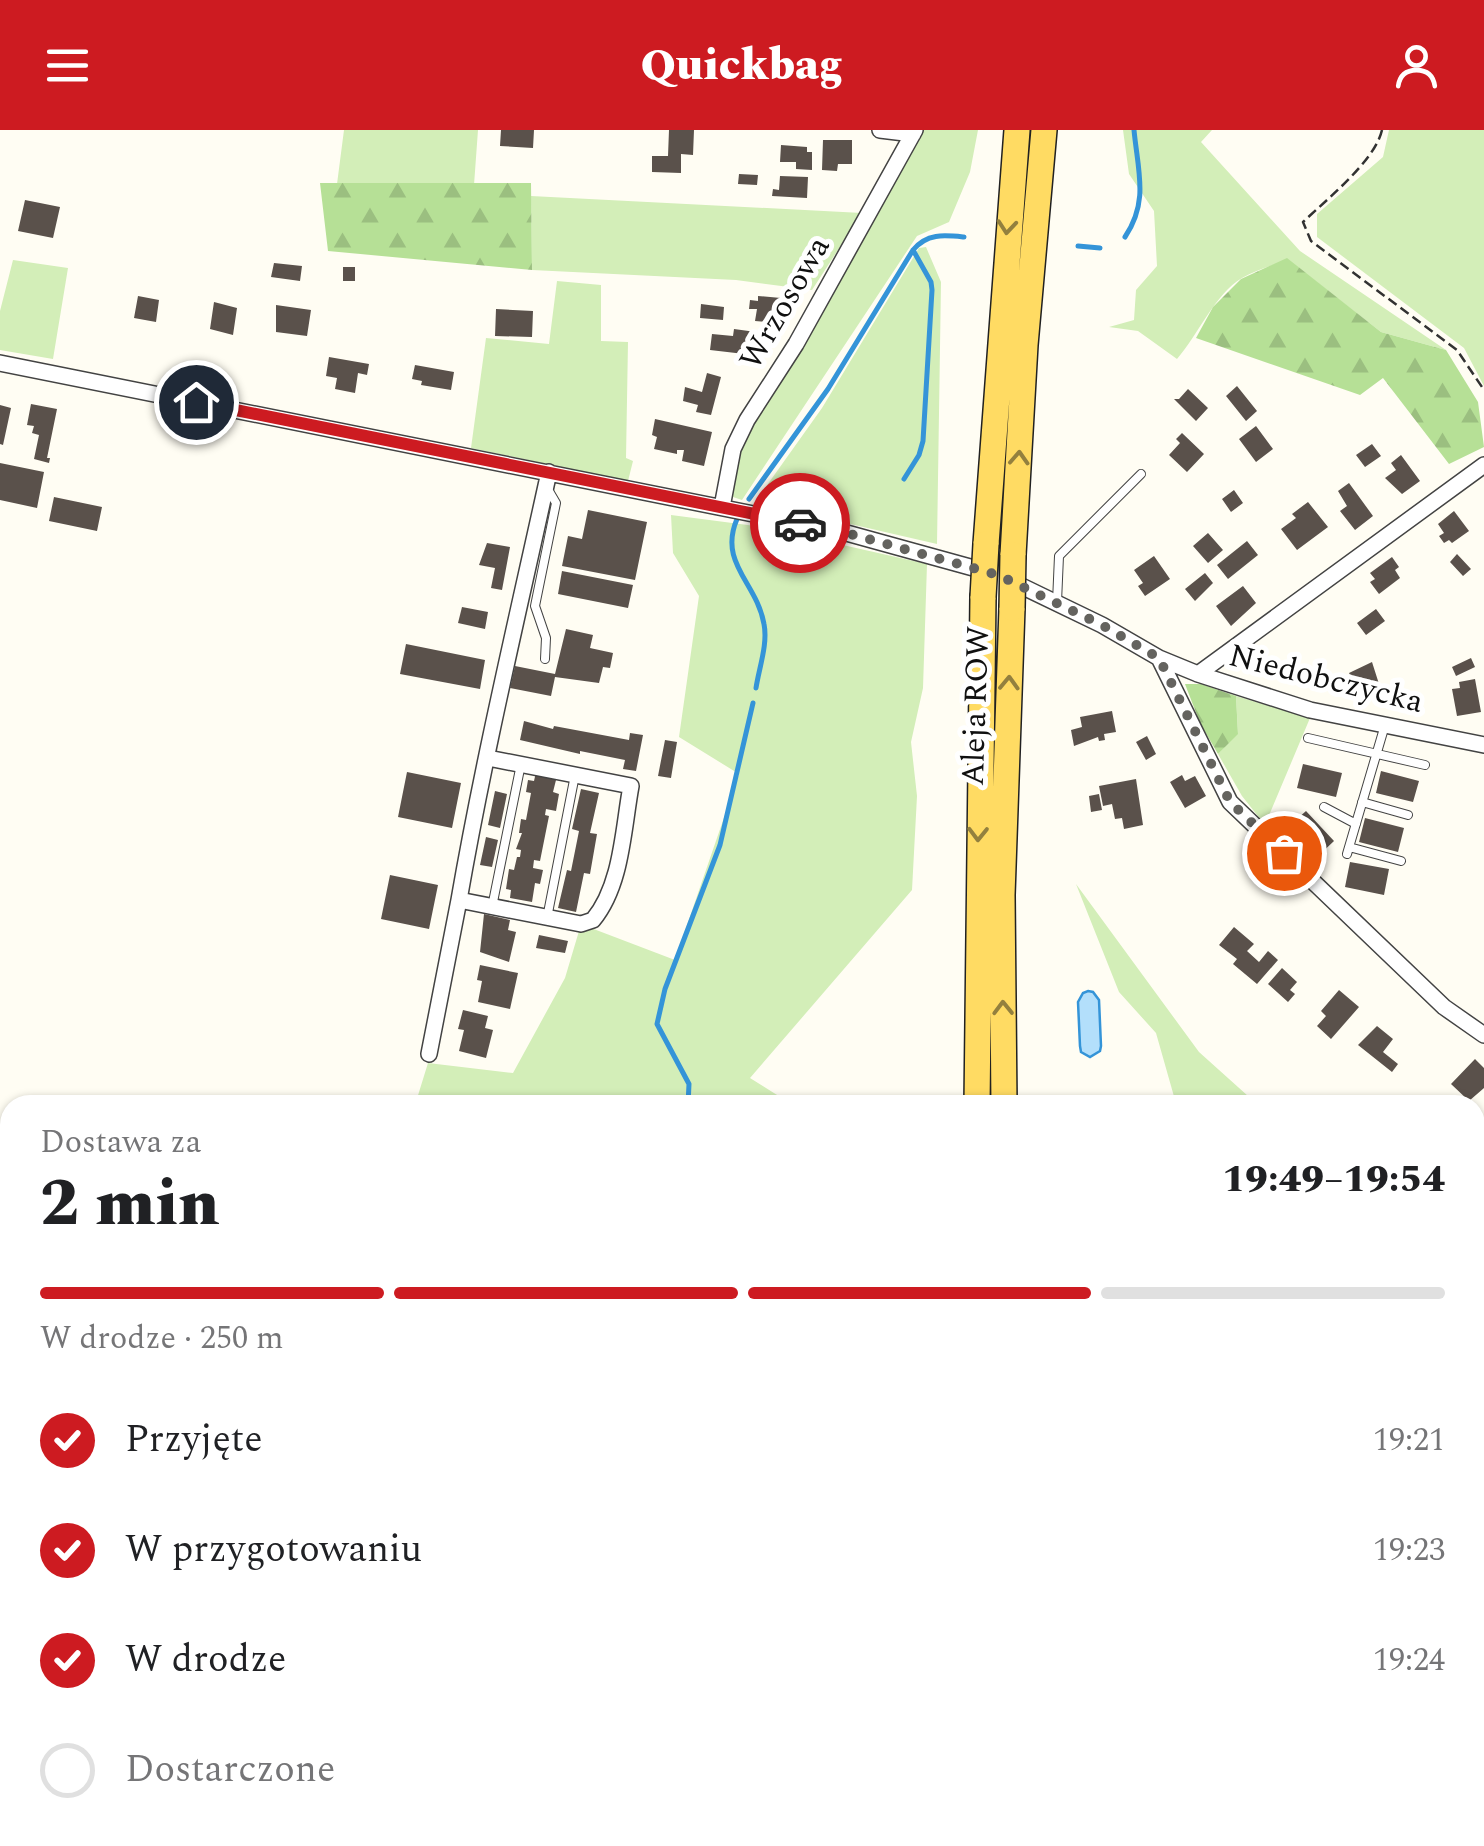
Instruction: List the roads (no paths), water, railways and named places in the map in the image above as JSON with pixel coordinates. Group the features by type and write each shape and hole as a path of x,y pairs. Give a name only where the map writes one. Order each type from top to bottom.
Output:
{"main road":[{"name":"Aleja ROW","path":"976,1095 983,597 1016,130"},
{"name":"Aleja ROW","path":"1004,1095 1002,895 1013,555 1025,344 1044,130"}],"street":[{"name":"Wrzosowa","path":"722,507 734,448 746,420 796,344 914,132 880,130"},
{"name":"Niedobczycka","path":"0,363 547,479 722,507 843,532 998,575 1198,674 1310,710 1484,745"},
{"path":"1198,674 1484,465"},
{"path":"429,1054 547,479"},
{"path":"1159,658 1230,802 1444,1007 1484,1035"},
{"path":"459,900 581,924 593,920 607,898 617,864 631,786 488,758"}],"lane":[{"path":"1057,602 1060,556 1141,474"},
{"path":"545,659 546,638 536,606 556,503 547,479"},
{"path":"1385,725 1348,850 1401,860"},
{"path":"1308,738 1426,765"},
{"path":"492,907 520,764"},
{"path":"547,918 575,775"},
{"path":"1362,802 1408,815"},
{"path":"1324,807 1356,824"}],"water":[{"path":"1088,991 1099,1000 1101,1046 1090,1057 1081,1052 1078,1002"}],"waterway":[{"path":"1125,237 1139,198 1134,130"},
{"path":"749,499 828,389 913,250 930,238 964,237"},
{"path":"1078,246 1100,248"},
{"path":"904,479 923,441 932,290 913,250"},
{"path":"737,519 732,534 735,561 760,610 765,632 756,688"},
{"path":"688,1095 689,1084 657,1024 665,989 720,845 753,703"}]}
